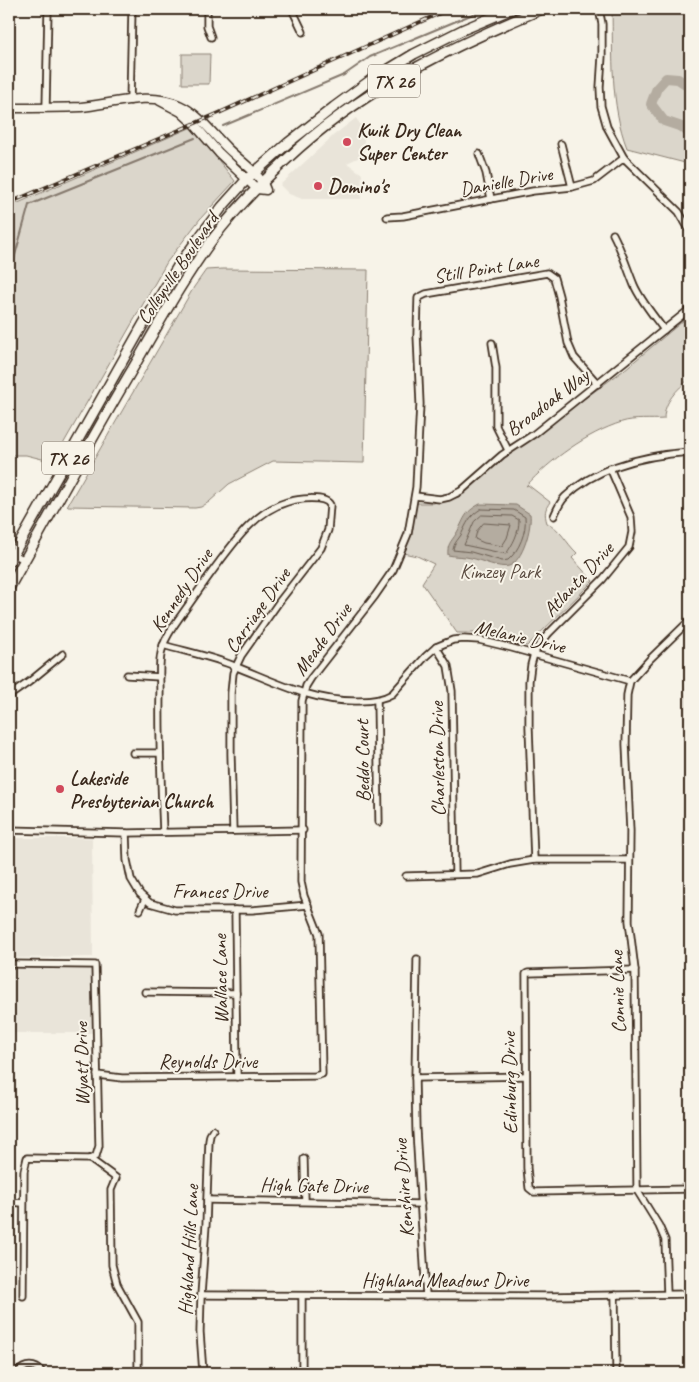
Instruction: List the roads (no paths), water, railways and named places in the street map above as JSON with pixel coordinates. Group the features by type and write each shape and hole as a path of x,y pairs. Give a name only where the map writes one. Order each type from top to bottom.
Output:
{"main road":[{"name":"Colleyville Boulevard","path":"10,558 178,266 222,207 250,176 322,116 371,80 414,54 462,30 512,9"},
{"name":"Colleyville Boulevard","path":"9,588 118,393 168,308 202,255 224,226 260,186 300,147 376,92 468,41 542,9"},
{"path":"9,108 98,105 144,99 168,100 188,109 260,186"},
{"path":"108,388 118,393"}],"street":[{"path":"130,101 132,9"},
{"path":"207,9 207,26 211,37"},
{"path":"292,9 303,32"},
{"path":"599,9 602,24 601,106 607,127 624,158 679,212 690,230"},
{"path":"46,108 48,10"},
{"path":"561,144 572,187"},
{"path":"479,154 486,173 491,199"},
{"name":"Danielle Drive","path":"387,217 403,216 533,191 572,187 594,181 624,158"},
{"path":"613,234 634,286 664,330"},
{"name":"Still Point Lane","path":"426,294 543,273 551,275 554,278 560,296 565,328 574,357 598,384"},
{"name":"Meade Drive","path":"319,1075 322,1074 323,1070 319,934 304,896 301,882 302,702 306,686 314,673 375,596 393,570 408,534 414,496 420,404 417,304 418,298 426,294"},
{"name":"Broadoak Way","path":"414,496 440,499 461,491 508,450 534,434 690,309"},
{"path":"492,342 496,368 496,426 508,450"},
{"path":"554,516 565,497 584,482 610,468 642,459 690,452"},
{"name":"Atlanta Drive","path":"534,860 529,681 534,654 549,633 603,579 629,547 632,532 631,517 610,468"},
{"name":"Carriage Drive","path":"233,831 231,693 233,673 241,656 279,602 321,548 328,530 330,505 326,500 290,501 274,508"},
{"name":"Kennedy Drive","path":"163,832 160,753 160,655 163,645 199,590 230,548 252,521 274,508"},
{"path":"10,558 22,564"},
{"path":"10,558 22,564"},
{"path":"630,682 650,659 690,620"},
{"name":"Melanie Drive","path":"163,645 236,666 260,678 304,694 323,699 347,701 386,698 436,647 453,640 464,639 479,640 534,654 630,682"},
{"name":"Charleston Drive","path":"436,647 448,666 452,691 455,874"},
{"path":"9,696 64,654"},
{"path":"127,675 160,677"},
{"name":"Connie Lane","path":"630,682 627,695 626,744 630,831 629,921 635,970 636,1157 638,1189 665,1240 667,1294"},
{"name":"Beddo Court","path":"377,700 379,822"},
{"path":"133,754 160,753"},
{"path":"9,830 126,833 302,830"},
{"name":"Frances Drive","path":"126,833 128,871 135,888 145,899 155,905 174,910 235,910 308,905"},
{"path":"406,876 478,874 510,864 534,860 629,860"},
{"path":"140,910 145,899"},
{"name":"Wallace Lane","path":"235,910 237,1077"},
{"name":"Kenshire Drive","path":"417,959 416,1130 426,1296"},
{"name":"Wyatt Drive","path":"9,964 95,965 99,1146 96,1156 90,1159"},
{"name":"Edinburg Drive","path":"635,970 526,974 527,1168 528,1184 531,1191 638,1189"},
{"path":"145,992 236,993"},
{"name":"Reynolds Drive","path":"97,1075 122,1078 319,1075"},
{"path":"415,1078 526,1076"},
{"name":"Highland Hills Lane","path":"203,1373 200,1332 201,1295 209,1141 213,1130"},
{"path":"23,1296 24,1171 26,1158 90,1159 116,1178 111,1190 112,1265 117,1284 138,1322 138,1373"},
{"path":"304,1160 305,1201"},
{"path":"638,1189 690,1189"},
{"name":"High Gate Drive","path":"207,1200 421,1204"},
{"path":"9,1202 24,1203"},
{"name":"Highland Meadows Drive","path":"201,1295 690,1294"},
{"path":"616,1295 616,1373"},
{"path":"302,1296 302,1373"},
{"path":"9,1369 18,1373 28,1366 38,1369 42,1373"}],"water":[{"path":"480,504 516,505 530,514 530,527 526,543 518,558 509,566 505,567 468,557 448,555 450,543 465,517 470,510"}],"waterway":[{"path":"223,126 344,75 370,57 485,9"},
{"path":"690,87 678,79 666,78 657,88 651,104 664,121 682,127 690,134"},
{"path":"9,277 29,205 195,138"}],"railway":[{"path":"9,203 219,113 449,9"}],"place":[{"name":"Kwik Dry Clean Super Center","path":"347,142"},
{"name":"Domino's","path":"318,186"},
{"name":"Lakeside Presbyterian Church","path":"60,789"}],"park label":[{"name":"Kimzey Park","path":"500,571"}]}
